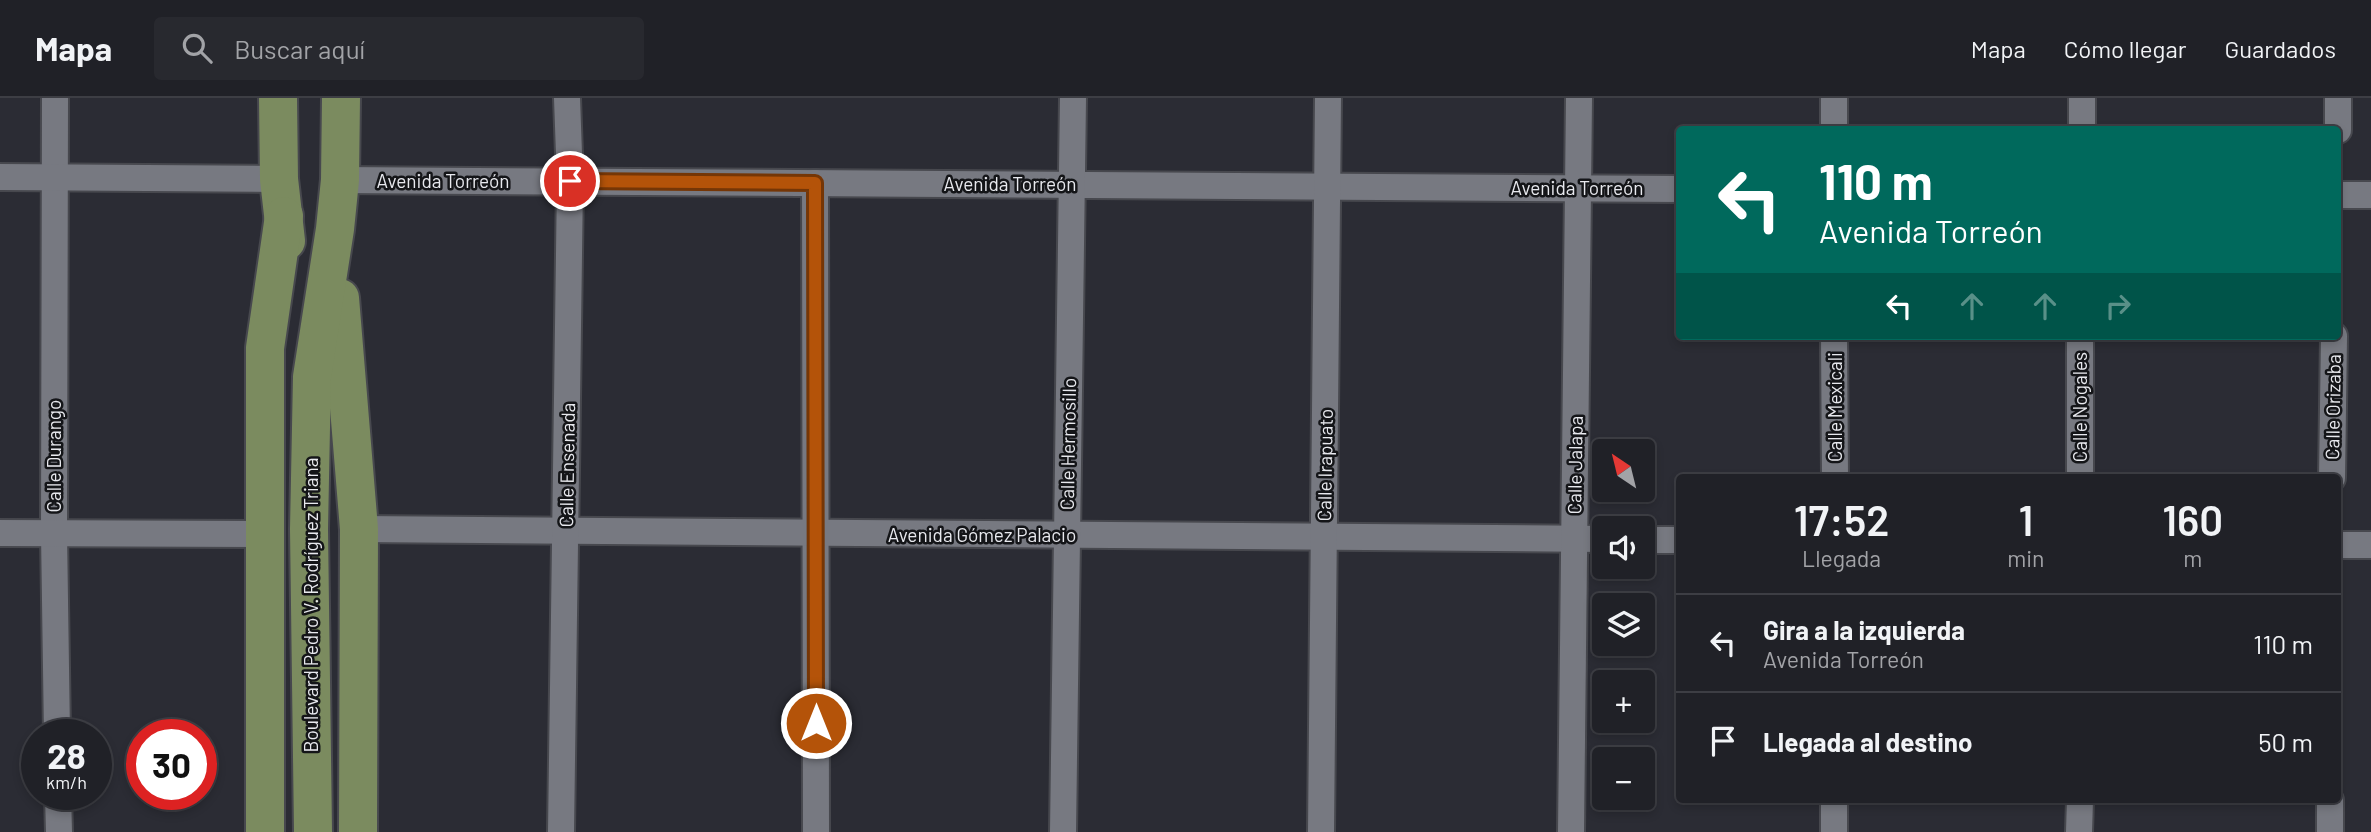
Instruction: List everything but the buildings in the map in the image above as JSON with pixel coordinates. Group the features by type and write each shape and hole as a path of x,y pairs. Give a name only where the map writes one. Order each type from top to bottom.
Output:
{"main road":[{"name":"Boulevard Pedro V. Rodríguez Triana","path":"278,98 281,198 288,259 312,377"},
{"name":"Boulevard Pedro V. Rodríguez Triana","path":"313,832 309,529 312,377 335,229 340,180 341,98"},
{"path":"265,832 265,348 281,198"},
{"path":"335,229 359,529 358,832"}],"street":[{"name":"Calle Durango","path":"55,98 54,533 57,719"},
{"name":"Calle Ensenada","path":"561,832 570,181 567,98"},
{"name":"Calle Hermosillo","path":"1063,832 1073,98"},
{"name":"Calle Irapuato","path":"1321,832 1328,98"},
{"name":"Calle Jalapa","path":"1571,832 1579,98"},
{"path":"1834,98 1834,126"},
{"path":"2081,126 2082,98"},
{"path":"2338,98 2338,126"},
{"path":"0,177 54,178 281,198"},
{"name":"Avenida Torreón","path":"340,180 1676,189"},
{"path":"815,183 816,832"},
{"path":"2341,195 2371,195"},
{"name":"Calle Mexicali","path":"1834,340 1835,474"},
{"name":"Calle Nogales","path":"2080,340 2080,474"},
{"name":"Calle Orizaba","path":"2332,474 2334,340"},
{"name":"Avenida Gómez Palacio","path":"359,529 1592,539"},
{"path":"0,533 265,534"},
{"path":"1655,540 1676,540"},
{"path":"2341,545 2371,545"},
{"path":"1834,803 1834,832"},
{"path":"2080,803 2080,832"},
{"path":"2330,803 2330,832"},
{"path":"58,810 59,832"}],"route":[{"path":"570,181 815,183 816,723"}]}
